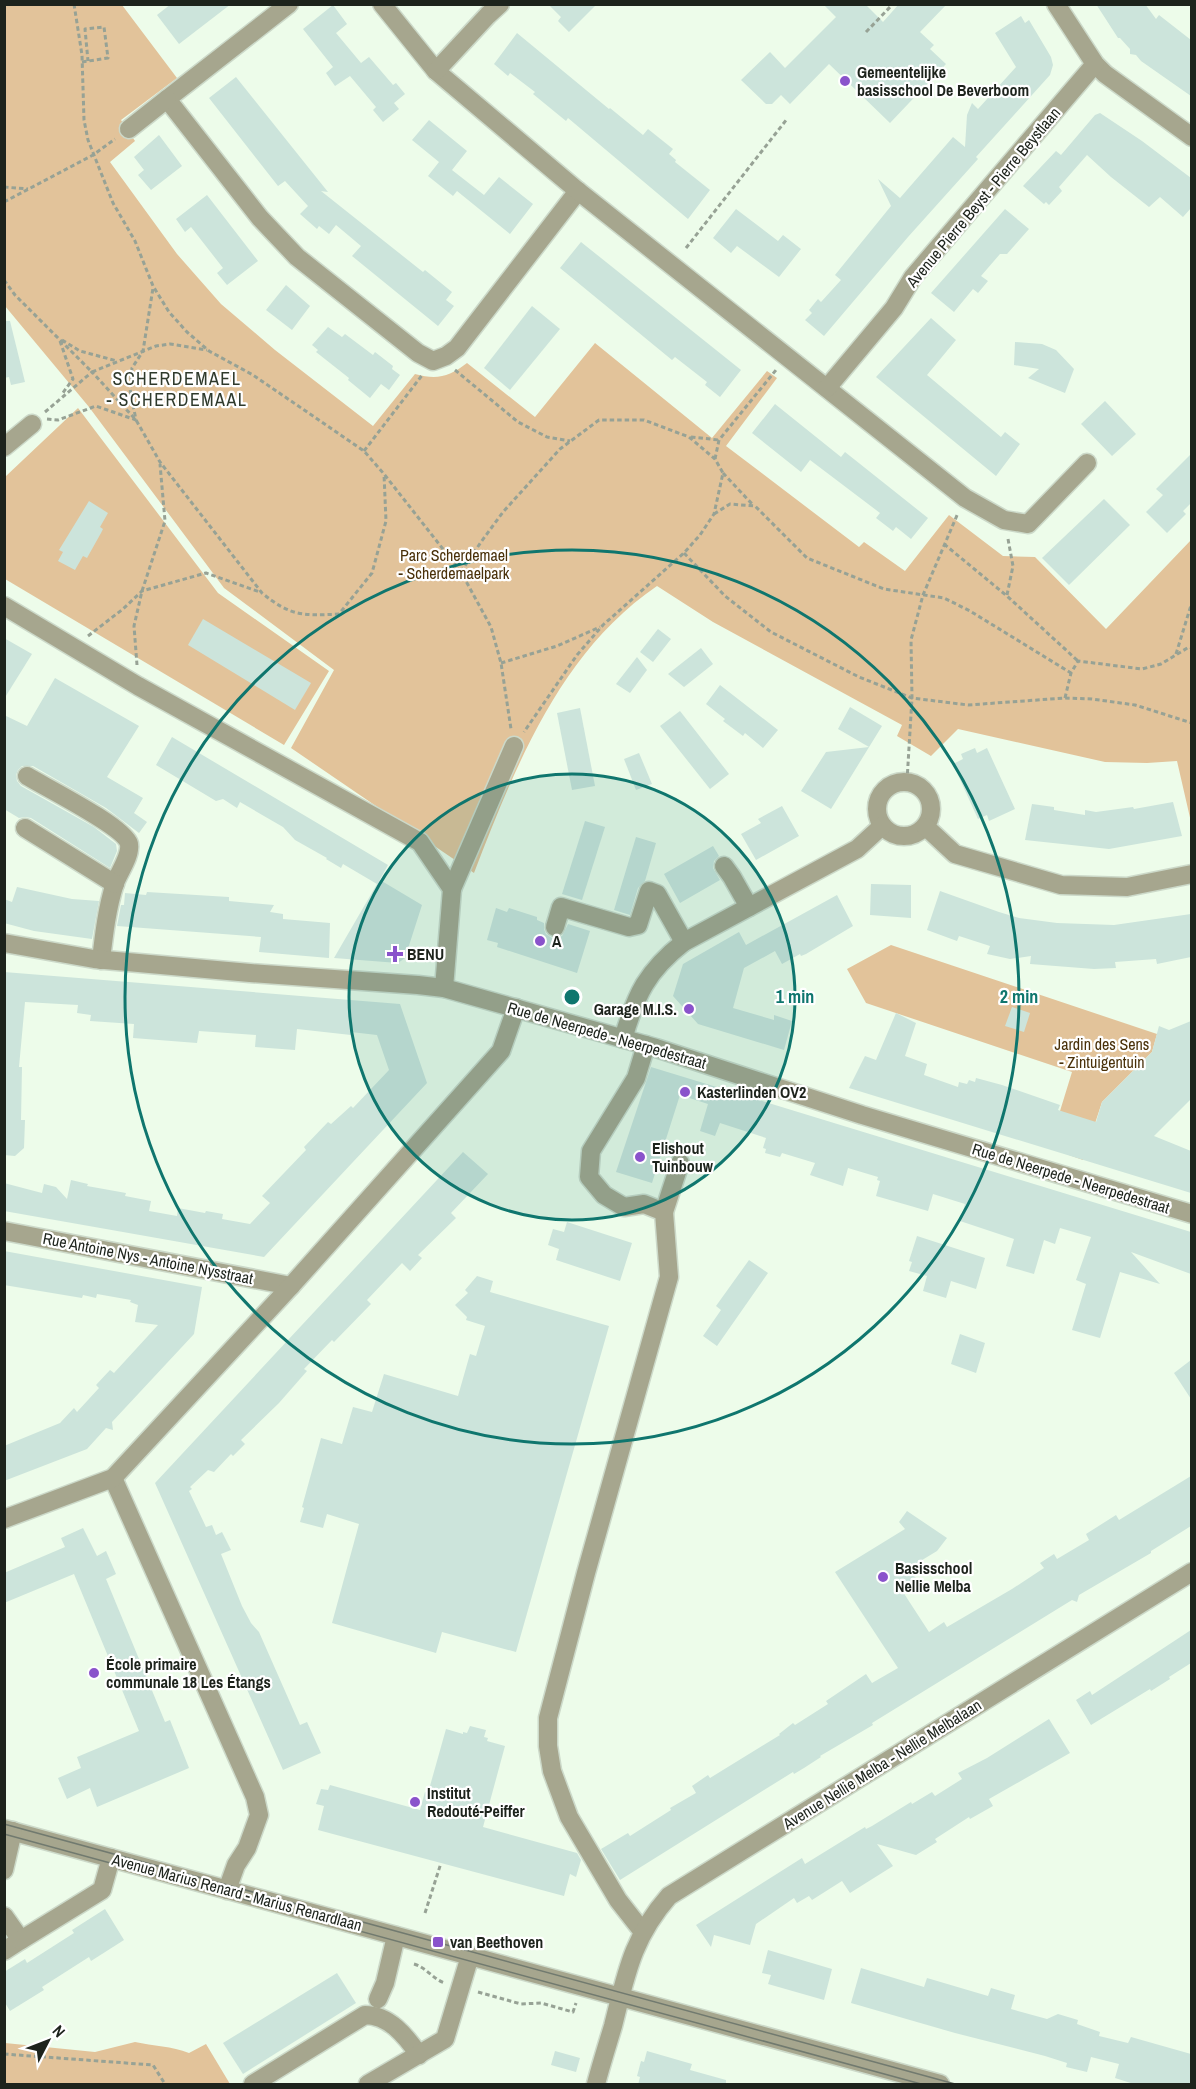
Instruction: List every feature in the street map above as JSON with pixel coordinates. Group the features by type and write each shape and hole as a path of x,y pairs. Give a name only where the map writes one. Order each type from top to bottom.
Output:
{"street":[{"path":"129,129 289,4"},
{"path":"381,4 436,71 578,191 965,498 1004,520 1028,524 1087,463"},
{"path":"436,71 501,4"},
{"path":"1056,4 1095,63 1105,74 1191,137"},
{"name":"Avenue Pierre Beyst - Pierre Beystlaan","path":"827,388 894,308 913,277 1095,63"},
{"path":"167,99 260,218 297,256 418,353 439,358 457,348 578,191"},
{"path":"4,447 32,424"},
{"path":"4,606 138,686 420,842 452,889"},
{"path":"444,988 452,889 514,746"},
{"path":"27,776 109,824 129,842 129,851 115,884 107,913 101,960"},
{"path":"907,781 921,786 930,798 932,813 926,827 916,834 904,837 892,834 882,826 876,811 880,795 891,784 907,781"},
{"path":"623,1039 643,984 664,958 684,942 857,849 882,826"},
{"path":"926,827 955,854 1061,885 1127,887 1191,874"},
{"path":"25,828 115,884"},
{"path":"724,866 749,907"},
{"path":"555,927 561,907 629,927 638,925 650,891 664,890 684,942"},
{"name":"Rue de Neerpede - Neerpedestraat","path":"4,943 101,960 444,988 646,1045 862,1115 1191,1214"},
{"path":"4,1519 113,1478 291,1286 501,1051 516,1008"},
{"path":"646,1045 636,1078 591,1151 589,1177 604,1195 624,1207 644,1204 664,1212"},
{"path":"643,1932 618,1900 569,1817 552,1771 548,1746 548,1718 669,1277 664,1212 680,1163"},
{"name":"Rue Antoine Nys - Antoine Nysstraat","path":"4,1231 291,1286"},
{"path":"113,1478 255,1797 259,1815 247,1848 236,1865 227,1890"},
{"name":"Avenue Nellie Melba - Nellie Melbalaan","path":"596,2085 628,1966 643,1932 655,1912 669,1896 1191,1572"},
{"path":"4,1870 9,1830"},
{"name":"Avenue Marius Renard - Marius Renardlaan","path":"9,1830 620,1997 887,2077 940,2085"},
{"path":"4,1951 102,1890 111,1858"},
{"path":"4,1916 21,1940"},
{"path":"378,1999 385,1983 396,1936"},
{"path":"368,2085 445,2039 470,1956"},
{"path":"253,2085 365,2014 377,2015 390,2023 406,2036 419,2055"}],"path":[{"path":"74,4 82,62 84,120 93,155 113,203 135,240 153,286 169,312 209,351 253,375 364,451 461,572 491,627 501,663 514,746"},
{"path":"866,32 893,4"},
{"path":"82,62 108,58 104,27 85,29 88,61"},
{"path":"687,248 787,119"},
{"path":"4,202 93,155 129,129"},
{"path":"4,187 29,190"},
{"path":"4,280 15,295 136,420 160,462 261,593 280,608 309,616 339,614 372,573 386,521 384,474"},
{"path":"136,420 130,389 132,368 143,351 153,286"},
{"path":"58,338 80,351 119,361"},
{"path":"58,338 73,379 58,399"},
{"path":"136,420 96,406 58,420 38,418 92,372 143,351 170,344 209,351"},
{"path":"364,451 439,358 518,422 547,437 572,441"},
{"path":"715,459 719,440 777,368"},
{"path":"461,572 503,512 560,449 599,420 645,420 689,437 719,440"},
{"path":"689,437 715,459 723,473 807,558 884,589 944,598 970,611 1071,673"},
{"path":"138,686 134,626 142,591 165,521 160,462"},
{"path":"514,746 576,656 603,625 684,553 700,535 714,514 723,473"},
{"path":"907,781 912,698 911,640 923,596 965,498"},
{"path":"714,514 730,504 754,506"},
{"path":"1004,520 1013,566 1007,596"},
{"path":"944,544 1007,596 1078,661 1142,669 1161,664 1189,647 1191,648"},
{"path":"684,553 725,596 771,632 860,677 912,698 968,705 1065,698 1092,699 1135,705 1191,723"},
{"path":"73,647 123,609 142,591 206,573 261,593"},
{"path":"1176,654 1191,602"},
{"path":"501,663 557,646 603,625"},
{"path":"1065,698 1071,673 1078,661"},
{"path":"425,1913 441,1863"},
{"path":"414,1964 425,1968 439,1982 447,1984"},
{"path":"476,1992 521,2004 541,2004 573,2012 576,1999"},
{"path":"4,2054 153,2065 165,2085"}],"green space":[{"name":"Parc Scherdemael - Scherdemaelpark","path":"4,5 122,5 177,78 121,120 135,141 110,162 177,254 221,304 275,350 373,426 415,374 430,377 443,376 467,363 535,417 595,343 712,438 767,371 777,378 726,446 859,547 864,542 905,571 949,515 1003,556 1035,557 1106,629 1191,540 1191,822 1177,761 1105,762 958,729 931,756 897,736 902,725 713,622 657,586 623,613 593,644 567,678 544,714 506,793 474,873 291,748 334,670 224,588 89,407 5,306"},
{"path":"78,408 218,593 329,671 284,745 5,579 5,477"},
{"name":"Jardin des Sens - Zintuigentuin","path":"891,945 1157,1034 1152,1052 1102,1102 1083,1160 1069,1155 1060,1111 1072,1072 866,1003 847,969"},
{"path":"135,2042 169,2047 189,2053 206,2044 230,2084 5,2084 5,2043 95,2052"}],"building":[{"path":"171,4 231,4 179,44 157,15"},
{"path":"548,4 597,4 569,32 558,21 561,17"},
{"path":"823,4 865,4 883,22 899,4 947,4 920,32 934,45 930,49 946,64 890,123 829,64 790,104 781,95 772,104 766,104 741,80 770,52 785,68 836,17"},
{"path":"1096,4 1145,4 1156,19 1159,15 1191,40 1191,96 1141,61 1136,55 1130,54 1130,49 1118,38"},
{"path":"333,5 347,24 336,33 361,63 369,57 393,85 396,83 405,94 394,103 399,109 383,122 373,110 376,107 350,76 335,86 326,73 333,67 303,29"},
{"path":"1021,16 1025,23 1029,20 1051,57 1053,65 1050,75 976,157 978,159 824,336 805,320 812,313 809,310 818,299 821,302 841,280 835,275 891,206 878,179 900,198 953,137 965,147 967,115 972,103 978,109 1016,67 995,33"},
{"path":"517,33 643,135 648,129 673,149 669,154 676,160 675,162 710,190 688,219 568,118 566,121 533,94 535,92 510,73 508,76 494,64"},
{"path":"236,77 328,192 321,191 423,272 425,270 452,292 446,300 454,306 438,326 352,256 361,246 336,225 329,234 319,226 317,229 300,214 308,206 285,181 278,186 209,98"},
{"path":"1100,113 1191,178 1191,208 1183,217 1160,197 1149,207 1087,155 1059,187 1062,191 1049,205 1046,202 1044,204 1023,186 1056,151 1061,155 1095,115"},
{"path":"429,120 467,151 452,170 484,195 499,177 533,204 510,234 457,191 453,196 428,176 439,162 412,140"},
{"path":"159,135 182,166 151,190 138,175 144,170 134,157"},
{"path":"207,195 258,261 227,285 217,273 223,268 191,227 185,232 176,219"},
{"path":"736,209 778,241 783,235 801,249 779,277 737,246 731,253 713,238"},
{"path":"1005,209 1029,229 1007,254 1000,254 981,276 988,281 978,293 973,289 954,312 931,293"},
{"path":"581,242 741,370 720,397 705,385 707,382 675,357 672,360 560,268"},
{"path":"286,285 310,306 292,330 266,310"},
{"path":"532,306 560,329 510,390 484,368"},
{"path":"931,318 956,340 927,375 1001,437 1005,432 1020,444 996,476 876,377"},
{"path":"4,321 10,321 25,382 11,385 9,377 4,378"},
{"path":"328,327 342,337 345,334 373,355 375,352 393,366 392,369 400,375 389,390 381,384 370,398 316,352 318,350 312,345"},
{"path":"1015,342 1042,344 1056,350 1074,369 1065,393 1028,378 1039,369 1014,365"},
{"path":"1105,401 1136,434 1112,456 1081,424"},
{"path":"775,404 841,457 845,452 928,518 911,539 896,527 893,531 876,518 880,513 810,460 801,472 752,433"},
{"path":"1191,454 1191,503 1183,511 1186,514 1167,533 1146,512 1163,495 1156,489"},
{"path":"1104,499 1130,525 1069,585 1042,558"},
{"path":"89,501 108,513 100,527 103,529 87,558 83,556 75,570 58,561 63,552 59,550"},
{"path":"203,619 311,683 295,710 188,645"},
{"path":"658,629 671,639 653,662 640,652"},
{"path":"4,638 32,654 4,699"},
{"path":"701,648 713,664 684,687 668,674"},
{"path":"637,657 647,670 630,693 616,684"},
{"path":"55,678 139,726 107,777 143,798 134,813 147,822 139,833 106,808 33,766 22,766 16,775 21,786 94,827 116,844 117,851 110,868 31,818 19,818 4,809 4,715 27,726"},
{"path":"720,685 778,730 763,748 745,733 743,736 723,721 725,719 706,704"},
{"path":"850,707 882,726 831,809 801,791 826,752 869,747 838,729"},
{"path":"580,708 595,786 572,790 557,713"},
{"path":"680,711 729,774 710,789 660,726"},
{"path":"172,737 388,865 378,883 380,880 422,905 405,958 398,963 334,958 377,884 343,864 341,868 295,840 283,827 240,802 237,808 223,799 216,801 156,765"},
{"path":"975,748 977,753 987,748 1015,809 989,821 987,815 978,819 953,764 963,759 961,754"},
{"path":"639,753 652,784 636,790 624,759"},
{"path":"1173,802 1182,836 1109,849 1025,840 1032,804 1085,815 1085,810 1096,812 1133,807 1134,809"},
{"path":"782,806 799,836 756,860 741,834 761,823 758,819"},
{"path":"585,821 605,827 582,900 562,894"},
{"path":"636,837 656,843 645,881 638,888 630,915 614,910"},
{"path":"713,846 719,856 714,861 713,868 720,880 680,903 664,874"},
{"path":"871,884 911,885 911,918 870,915"},
{"path":"17,887 72,899 99,901 92,939 34,931 4,923 4,899 12,902"},
{"path":"940,891 1019,918 1057,923 1114,925 1191,914 1191,957 1157,964 1156,959 1115,962 1116,968 1094,969 1030,964 1031,956 1010,959 987,954 990,946 959,936 957,941 927,930"},
{"path":"147,892 229,897 229,901 274,905 270,912 283,914 283,919 330,923 329,958 259,952 261,937 117,926 121,905 124,905 125,893 146,895"},
{"path":"837,895 853,926 806,954 801,956 800,954 782,964 775,951 744,968 733,1008 774,1020 774,1015 792,1021 784,1050 698,1024 673,996 683,964 739,932 746,945"},
{"name":"A","path":"496,908 507,912 509,908 537,917 537,920 544,923 546,934 552,938 562,936 568,924 590,931 577,973 497,947 498,943 487,940"},
{"path":"4,972 400,1004 427,1083 264,1257 4,1211 4,1183 42,1193 44,1184 56,1187 67,1199 71,1180 151,1201 149,1211 177,1216 178,1208 205,1213 206,1211 223,1214 222,1219 250,1224 270,1203 262,1196 306,1150 304,1147 328,1122 331,1124 351,1106 353,1108 389,1070 377,1035 351,1032 351,1035 297,1029 295,1050 255,1047 256,1035 199,1031 197,1043 133,1038 134,1024 90,1021 91,1015 77,1013 78,1005 25,1002 19,1067 22,1067 21,1120 25,1120 24,1148 15,1156 4,1155"},
{"path":"1012,1007 1030,1013 1024,1032 1005,1026"},
{"path":"896,1013 916,1023 905,1056 927,1064 924,1075 958,1087 959,1082 967,1084 969,1080 975,1082 976,1078 1002,1085 1060,1105 1058,1110 1096,1122 1102,1102 1152,1052 1159,1026 1169,1030 1191,1021 1191,1099 1154,1136 1191,1151 1191,1193 849,1088 865,1056 876,1060"},
{"path":"651,1067 1191,1232 1191,1274 1131,1252 1160,1284 1120,1272 1100,1338 1072,1330 1086,1284 1076,1280 1091,1237 1060,1228 1055,1244 1044,1240 1034,1274 1006,1266 1014,1239 960,1221 965,1204 933,1194 928,1211 876,1196 880,1181 877,1180 878,1177 848,1168 843,1186 810,1175 815,1163 782,1153 780,1157 765,1153 766,1149 763,1148 766,1138 720,1123 715,1136 700,1131 708,1104 680,1095 652,1183 616,1172"},
{"path":"463,1152 488,1174 451,1213 456,1218 418,1255 422,1258 410,1271 402,1263 367,1300 371,1304 304,1369 307,1371 279,1403 241,1440 245,1444 233,1456 231,1454 214,1472 208,1470 190,1487 192,1489 189,1491 206,1527 212,1525 216,1535 222,1532 231,1550 221,1554 242,1606 259,1632 300,1725 307,1722 321,1753 283,1770 155,1483"},
{"path":"567,1222 632,1243 620,1281 556,1260 559,1249 548,1245 553,1229 564,1232"},
{"path":"917,1236 985,1258 976,1289 951,1281 946,1298 923,1291 927,1276 909,1271 912,1262 909,1261"},
{"path":"4,1251 202,1287 194,1334 112,1422 113,1430 106,1428 87,1449 4,1481 4,1446 60,1423 74,1408 77,1412 99,1388 96,1385 110,1370 114,1373 158,1325 135,1322 138,1305 130,1302 131,1300 97,1294 96,1298 83,1295 82,1298 4,1285"},
{"path":"749,1260 768,1273 717,1346 703,1336 721,1310 716,1306"},
{"path":"477,1276 493,1281 490,1292 609,1326 516,1652 442,1632 436,1653 332,1623 359,1524 327,1514 323,1528 300,1522 321,1438 342,1444 353,1407 372,1412 384,1374 458,1396 470,1354 476,1356 485,1326 466,1320 467,1317 455,1305 468,1293 465,1290"},
{"path":"960,1334 985,1343 976,1373 951,1364"},
{"path":"1191,1360 1191,1399 1174,1373"},
{"path":"1191,1476 1191,1526 1151,1553 1079,1595 1077,1602 1072,1600 620,1880 601,1849 628,1833 630,1836 671,1810 670,1808 696,1793 692,1786 708,1775 710,1778 780,1735 793,1723 795,1725 828,1704 826,1701 866,1674 872,1683 898,1668 835,1572 905,1529 899,1522 907,1511 947,1538 937,1551 909,1568 919,1583 903,1592 929,1632 944,1622 947,1627 1012,1589 1044,1568 1040,1563 1054,1554 1057,1559 1089,1540 1086,1534 1116,1515 1119,1520"},
{"path":"83,1528 97,1556 106,1551 116,1574 106,1579 165,1722 170,1720 189,1768 97,1807 90,1788 67,1799 58,1778 81,1768 77,1757 139,1731 74,1574 4,1603 4,1573 65,1547 61,1538"},
{"path":"1191,1630 1191,1663 1151,1691 1150,1689 1091,1725 1076,1700 1090,1691 1092,1695"},
{"path":"1049,1719 1070,1753 989,1799 993,1806 970,1819 969,1817 935,1839 937,1842 916,1855 877,1844 893,1866 850,1893 842,1881 812,1900 809,1896 797,1903 794,1898 756,1924 750,1945 714,1935 711,1947 696,1925 802,1858 805,1864 911,1802 912,1804 932,1792 935,1796 962,1779 958,1773 987,1758"},
{"path":"470,1726 486,1730 484,1737 488,1738 487,1741 505,1746 483,1827 577,1853 581,1860 576,1877 570,1874 564,1896 318,1830 324,1806 316,1804 321,1789 328,1790 330,1785 420,1810 425,1792 428,1793 446,1729 463,1734 463,1732 467,1733"},
{"path":"105,1909 124,1940 91,1961 89,1957 42,1987 44,1990 10,2011 4,2001 4,1972 25,1959 27,1963 74,1933 72,1930"},
{"path":"768,1950 832,1969 824,2000 768,1984 771,1975 762,1973"},
{"path":"861,1968 924,1987 927,1978 988,1996 991,1988 1015,1995 1011,2009 1047,2019 1058,2014 1078,2020 1077,2024 1100,2032 1099,2036 1128,2043 1131,2037 1191,2054 1191,2085 1137,2085 1115,2078 1119,2064 1091,2057 1087,2072 1066,2067 1067,2063 1045,2056 851,2003"},
{"path":"337,1973 356,2003 243,2074 223,2043"},
{"path":"555,2051 580,2058 576,2072 551,2065"},
{"path":"647,2051 692,2064 690,2070 726,2080 726,2085 638,2085 640,2077 637,2076 641,2061 644,2062"}],"tram line":[{"path":"4,1824 955,2084"},
{"path":"4,1834 921,2084"}],"place":[{"name":"Gemeentelijke basisschool De Beverboom","path":"845,81"},
{"name":"A","path":"540,941"},
{"name":"BENU","path":"395,954"},
{"name":"Garage M.I.S.","path":"689,1009"},
{"name":"Kasterlinden OV2","path":"685,1092"},
{"name":"Elishout Tuinbouw","path":"640,1157"},
{"name":"Basisschool Nellie Melba","path":"883,1577"},
{"name":"École primaire communale 18 Les Étangs","path":"94,1673"},
{"name":"Institut Redouté-Peiffer","path":"415,1802"},
{"name":"van Beethoven","path":"438,1942"}],"district":[{"name":"SCHERDEMAEL - SCHERDEMAAL","path":"177,389"}]}
